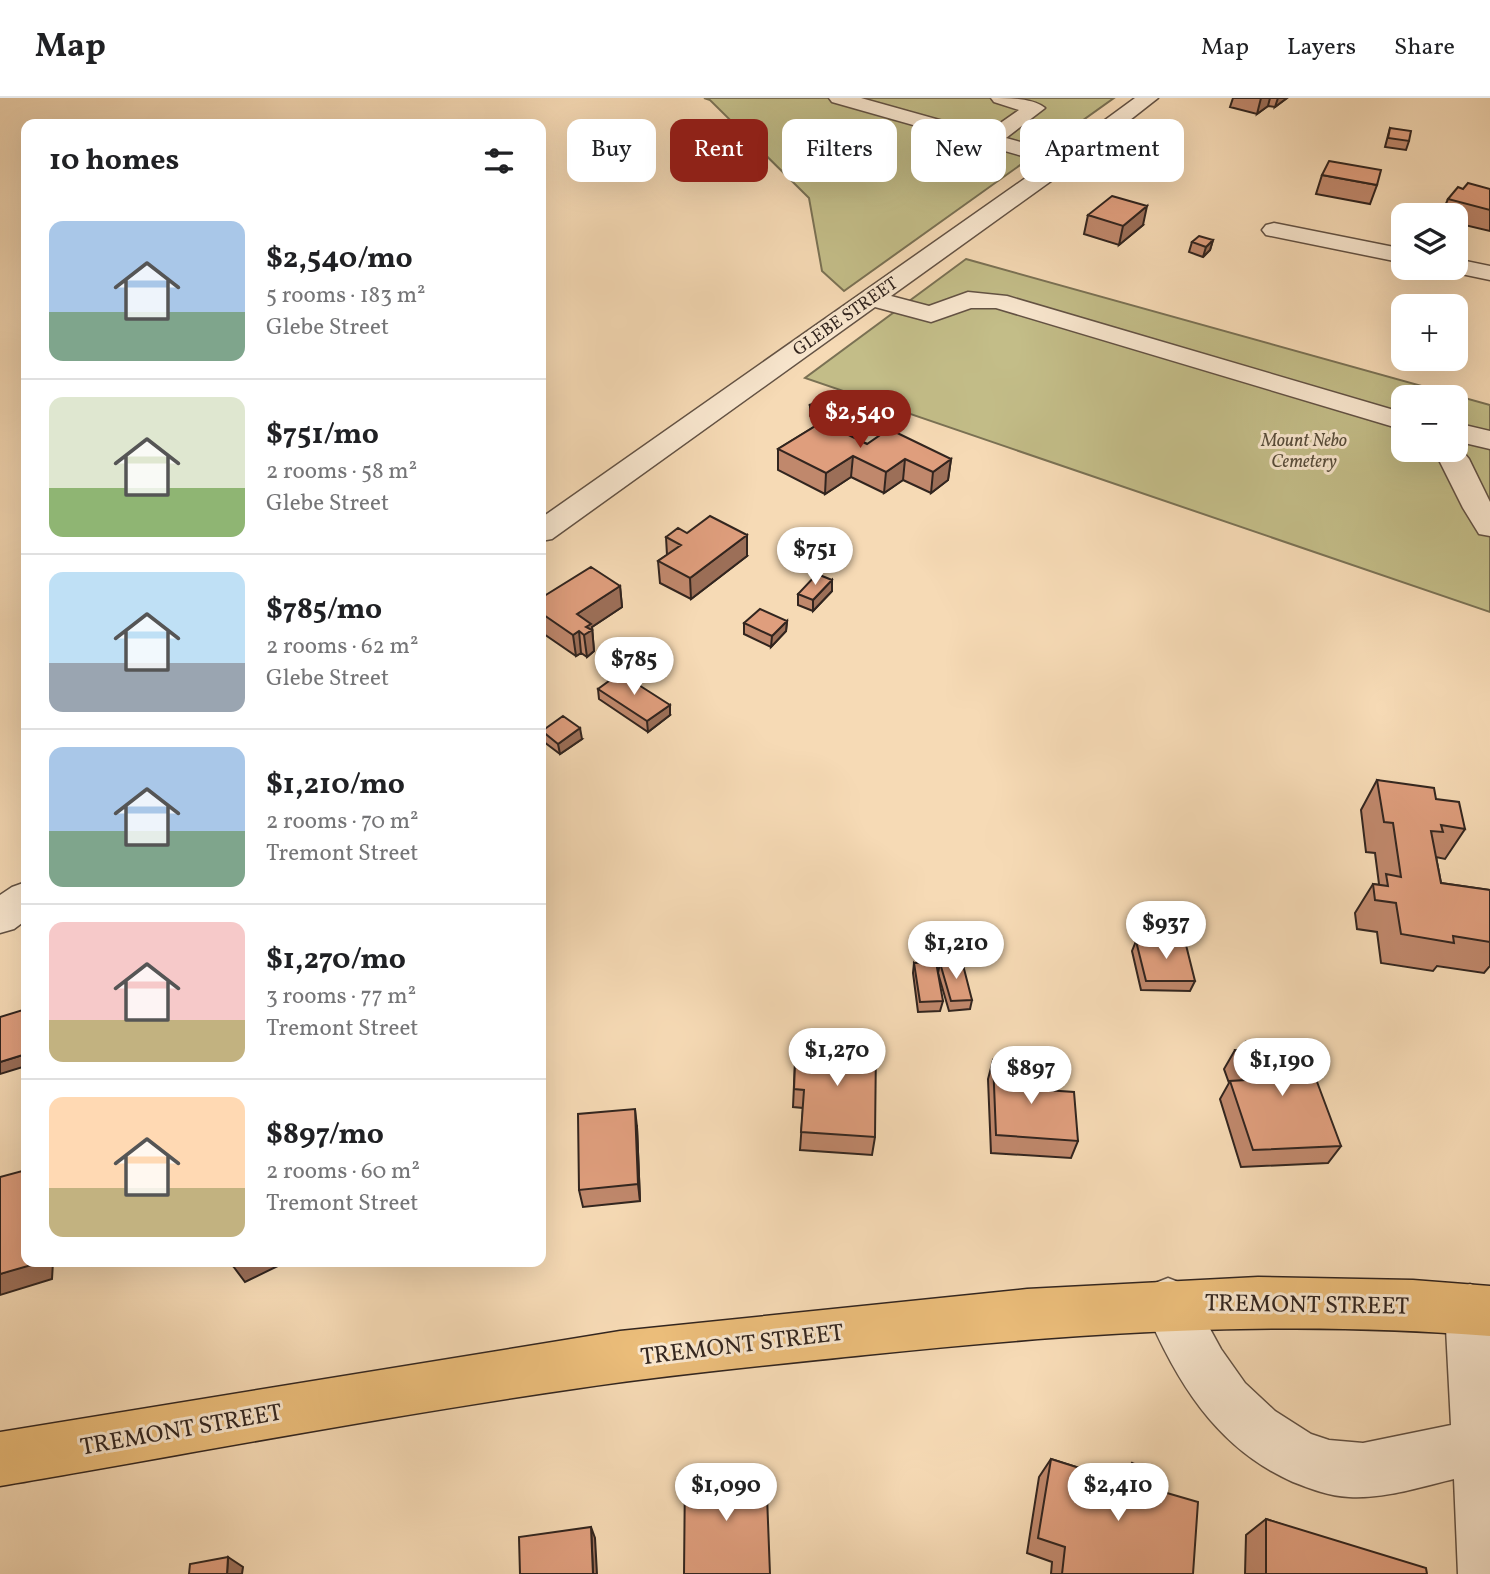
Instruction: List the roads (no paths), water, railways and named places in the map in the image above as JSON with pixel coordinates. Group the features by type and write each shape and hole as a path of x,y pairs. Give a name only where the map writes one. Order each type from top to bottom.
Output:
{"main road":[{"name":"TREMONT STREET","path":"0,1460 540,1368 938,1322 1168,1303 1283,1300 1480,1310"}],"street":[{"path":"839,98 912,119"},
{"path":"1001,98 1035,107 1006,128"},
{"name":"GLEBE STREET","path":"1120,119 1148,98"},
{"name":"GLEBE STREET","path":"546,528 1034,182"},
{"path":"1274,230 1391,253"},
{"path":"1468,268 1490,273"},
{"path":"871,298 931,314 968,300 998,301 1391,418"},
{"path":"1468,435 1490,440"},
{"path":"1457,462 1478,510 1490,527"},
{"path":"0,917 21,902"},
{"path":"1168,1303 1216,1389 1256,1430 1300,1459 1347,1470 1404,1463 1479,1445"},
{"path":"1480,1310 1479,1445 1487,1574"}],"park label":[{"name":"Mount Nebo Cemetery","path":"1304,450"}]}
